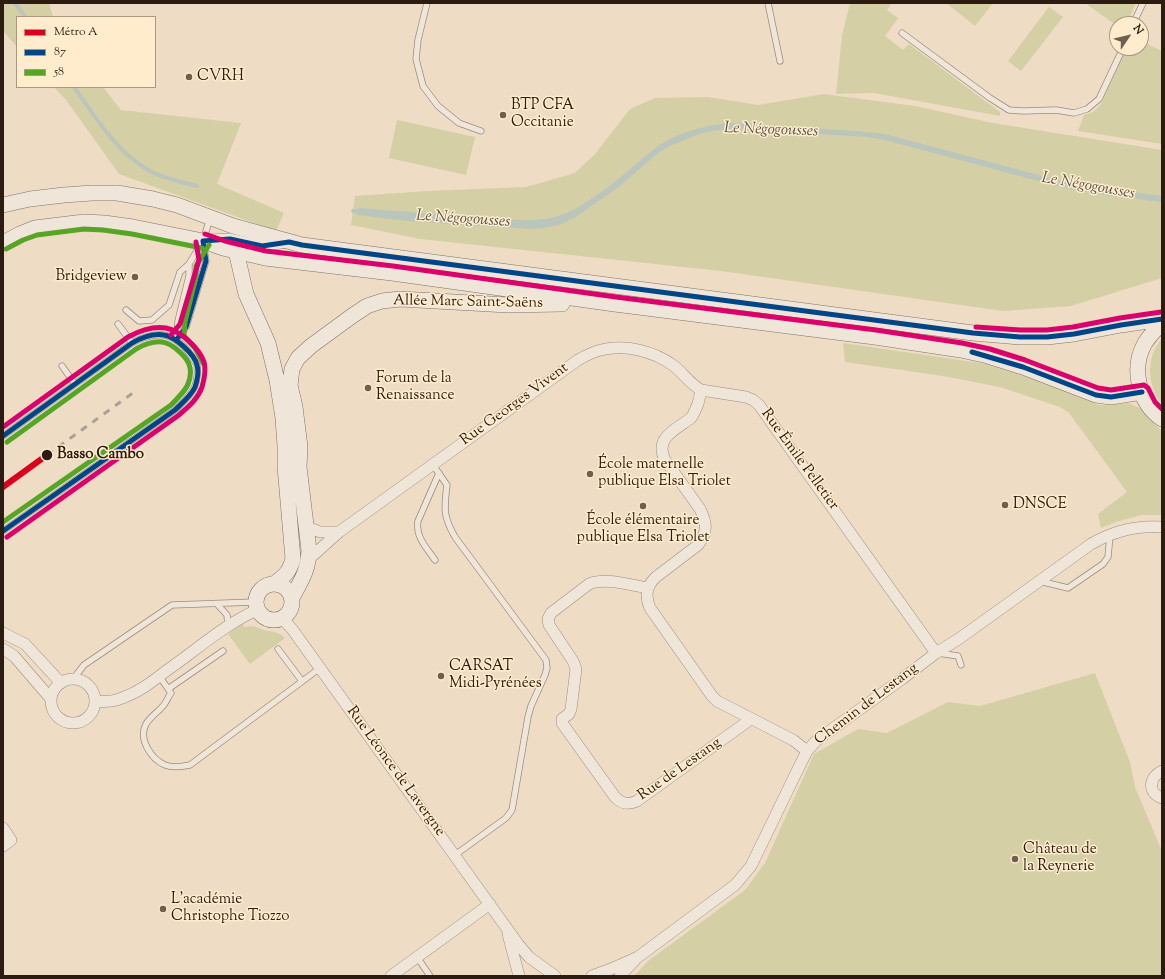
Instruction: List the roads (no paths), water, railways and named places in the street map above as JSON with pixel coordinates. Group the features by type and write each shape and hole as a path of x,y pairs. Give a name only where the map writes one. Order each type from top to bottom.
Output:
{"main road":[{"path":"3,205 30,199 57,196 92,193 117,193 177,205 233,226 302,245 973,333 1020,337 1047,337 1074,334 1162,319"},
{"path":"3,243 35,228 84,222 104,223 203,241 236,251 284,261 400,274 615,304 860,335 961,350 1022,366 1096,395 1111,397 1142,392"},
{"path":"236,251 246,294 268,343 277,380 283,418 285,466 293,559 290,569 274,584"},
{"name":"Allée Marc Saint-Saëns","path":"292,598 306,573 309,559 299,467 300,447 295,407 290,385 292,369 298,358 311,346 367,306 382,301 400,299 508,305 615,304"},
{"path":"1162,324 1152,333 1145,343 1140,355 1138,367 1138,380 1142,392 1149,406 1162,419"},
{"path":"270,584 280,584 290,592 292,598 291,610 283,619 268,620 262,616 256,606 257,594 262,587 270,584"}],"street":[{"path":"203,241 230,238 262,246 289,242"},
{"name":"Rue Georges Vivent","path":"309,559 339,532 436,469 578,360 589,354 600,350 624,348 649,352 670,363 701,390"},
{"path":"701,390 693,415 664,438 661,447 661,454 700,509 706,525 705,533 698,545 651,581 647,595 650,608 712,696 721,704 793,740 807,751"},
{"name":"Rue Émile Pelletier","path":"701,390 746,397 759,405 936,653"},
{"name":"Chemin de Lestang","path":"620,976 638,957 735,885 744,875 751,866 807,751 817,740 936,653 1090,544 1110,533 1125,529 1162,527"},
{"path":"292,551 306,533 339,532"},
{"name":"Rue de Lestang","path":"648,588 603,580 595,582 589,584 550,613 548,619 549,625 574,661 576,669 571,709 569,714 562,719 562,724 615,798 625,803 636,801 751,719"},
{"path":"95,701 106,702 121,699 140,690 256,606"},
{"name":"Rue Léonce de Lavergne","path":"283,619 292,629 518,944 529,957 555,976"},
{"path":"3,634 25,644 61,683"},
{"path":"3,649 14,656 51,699 53,709 58,717 66,722 74,723 82,721 89,716 95,701 94,694 91,689 81,680 74,679 67,680 56,687 51,699"},
{"path":"1162,771 1157,773 1152,778 1151,785 1153,792 1158,797 1162,798"},
{"path":"3,828 11,840 3,846"},
{"path":"393,976 490,904"},
{"name":"Rue Léonce de Lavergne","path":"506,927 519,976"},
{"name":"Chemin de Lestang","path":"592,976 611,970 638,957"}],"lane":[{"path":"427,3 418,40 416,59 423,86 438,106 459,123 481,131"},
{"path":"768,3 780,61"},
{"path":"1137,16 1143,3"},
{"path":"902,33 990,98 1009,110 1023,112 1056,110 1074,113 1087,109 1099,99 1119,56"},
{"path":"126,310 139,321 152,320 169,305 180,272 189,264 203,241 210,218"},
{"path":"177,339 186,327 206,261 203,241"},
{"path":"177,339 178,322 189,276 189,264"},
{"path":"118,324 132,343"},
{"path":"3,436 141,338 157,335 177,339 190,352 197,365 195,386 190,396 175,410 3,531"},
{"path":"62,366 75,384"},
{"path":"435,560 421,540 417,527 436,469"},
{"path":"436,469 447,485 445,513 448,525 455,537 546,660 547,668 528,717 512,810 506,818 455,855"},
{"path":"1038,581 1068,588 1104,564 1108,557 1110,533"},
{"path":"74,679 84,665 172,605 217,604 256,606"},
{"path":"217,604 227,615 228,626"},
{"path":"278,649 302,681"},
{"path":"168,689 223,651"},
{"path":"936,653 958,656 962,664"},
{"path":"159,676 171,693 162,707 146,724 143,734 146,746 156,760 165,765 176,768 190,765 320,668"},
{"path":"417,957 430,976"}],"water":[{"path":"729,123 885,134 1072,184 1162,196 1162,202 1097,194 1061,187 885,140 868,137 737,129 716,130 699,134 670,146 658,153 620,186 576,217 550,227 533,229 500,227 407,221 357,215 359,208 513,220 534,220 554,217 564,214 589,200 615,182 651,151 680,134 696,129"}],"waterway":[{"name":"Le Négogousses","path":"15,3 24,16"},
{"name":"Le Négogousses","path":"75,88 108,134 138,163 150,171 180,182 197,186"},
{"name":"Le Négogousses","path":"353,211 362,212"}],"railway":[{"path":"47,455 137,390"}],"metro line":[{"name":"A","path":"3,487 47,455"}],"place":[{"name":"CVRH","path":"189,77"},
{"name":"BTP CFA Occitanie","path":"503,115"},
{"name":"Bridgeview","path":"135,277"},
{"name":"Forum de la Renaissance","path":"368,388"},
{"name":"Basso Cambo","path":"47,455"},
{"name":"École maternelle publique Elsa Triolet","path":"590,474"},
{"name":"DNSCE","path":"1005,505"},
{"name":"École élémentaire publique Elsa Triolet","path":"643,506"},
{"name":"CARSAT Midi-Pyrénées","path":"441,676"},
{"name":"Château de la Reynerie","path":"1015,859"},
{"name":"L'académie Christophe Tiozzo","path":"163,909"}]}
